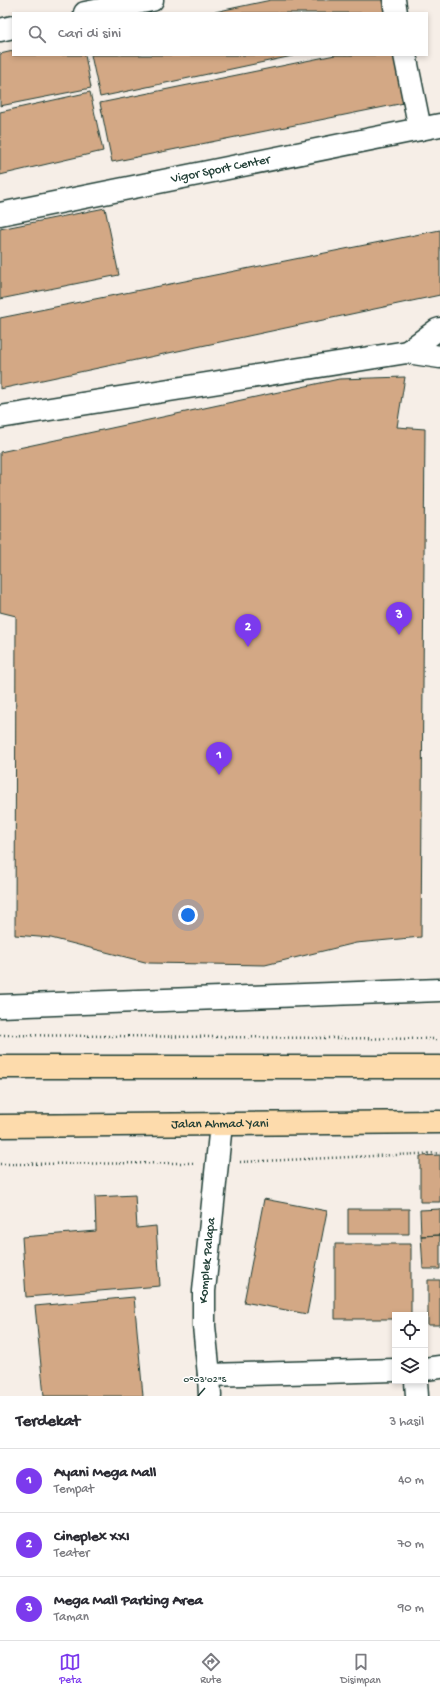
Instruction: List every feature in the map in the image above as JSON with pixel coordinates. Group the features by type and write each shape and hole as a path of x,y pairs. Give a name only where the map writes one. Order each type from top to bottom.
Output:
{"highway":[{"path":"0,1067 440,1067"},
{"name":"Jalan Ahmad Yani","path":"0,1126 440,1122"}],"street":[{"path":"90,12 152,0"},
{"path":"394,0 396,12"},
{"path":"0,30 12,27"},
{"path":"405,56 430,127"},
{"name":"Vigor Sport Center","path":"0,214 430,127"},
{"path":"407,352 440,329"},
{"path":"0,418 407,352 440,357"},
{"path":"0,1006 440,990"},
{"name":"Komplek Palapa","path":"209,1385 204,1326 204,1291 221,1124"},
{"path":"428,1368 440,1367"},
{"path":"209,1385 392,1370"},
{"path":"416,1384 417,1396"}],"path":[{"path":"0,1035 440,1039"}],"building":[{"path":"271,0 383,0 386,12 215,12"},
{"path":"12,51 12,56 85,56 91,88 0,106 0,54"},
{"path":"91,56 292,56 100,97"},
{"path":"330,56 395,56 404,103 112,162 100,103"},
{"path":"90,92 103,151 0,175 0,112"},
{"path":"105,208 119,275 0,299 0,229"},
{"path":"440,230 440,295 0,389 0,318"},
{"path":"405,377 397,427 425,429 421,937 356,943 265,965 149,963 51,938 15,935 16,616 0,612 0,452 339,379"},
{"path":"440,1155 440,1202 420,1202 420,1156"},
{"path":"135,1195 137,1228 156,1226 160,1286 26,1297 22,1237 96,1231 95,1197"},
{"path":"264,1199 327,1211 307,1314 244,1302"},
{"path":"348,1209 409,1209 409,1234 348,1234"},
{"path":"440,1209 440,1235 421,1236 420,1210"},
{"path":"440,1235 440,1269 423,1269 421,1236"},
{"path":"335,1244 411,1244 411,1312 392,1312 392,1319 335,1319"},
{"path":"428,1280 440,1280 440,1325 428,1325"},
{"path":"134,1297 143,1396 44,1396 35,1306"}],"place":[{"name":"Mega Mall Parking Area","path":"399,635"},
{"name":"Cineplex XXI","path":"248,647"},
{"name":"Ayani Mega Mall","path":"219,775"}]}
